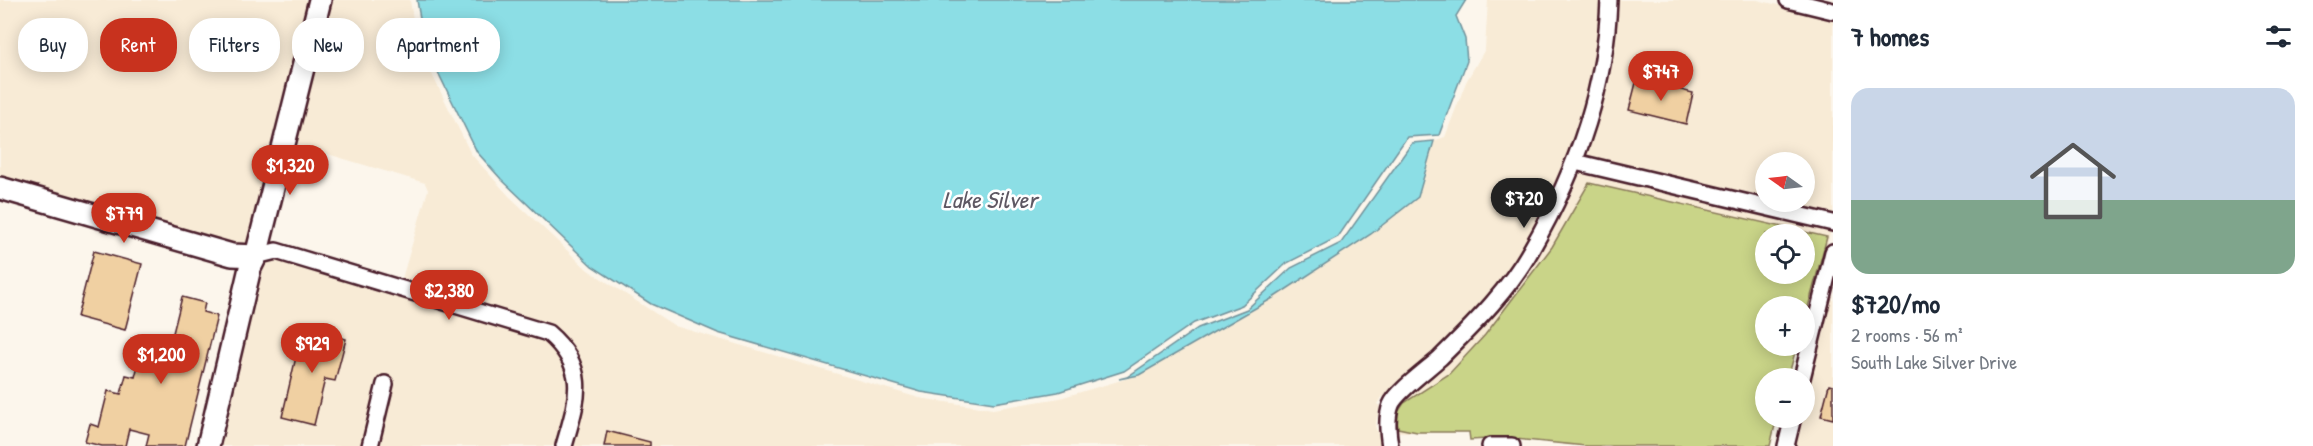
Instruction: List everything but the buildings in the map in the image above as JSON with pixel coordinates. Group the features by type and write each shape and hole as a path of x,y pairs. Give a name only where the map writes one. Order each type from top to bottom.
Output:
{"street":[{"path":"208,446 250,268 256,256 320,0"},
{"path":"1390,446 1388,428 1392,403 1458,339 1507,287 1541,233 1575,162 1597,88 1609,0"},
{"path":"1788,0 1833,11"},
{"path":"1575,162 1833,223"},
{"path":"0,188 232,255 256,256 276,251 549,333 562,345 576,368 576,402 564,446"},
{"path":"1804,368 1833,252"},
{"path":"370,446 385,384"},
{"path":"1786,446 1790,428"},
{"path":"1490,446 1512,446"}],"shaded area":[{"path":"0,0 311,0 307,18 292,18 293,72 250,249 233,248 0,181"},
{"path":"328,0 410,0 413,18 376,18 376,72 431,72 471,154 509,196 588,270 675,326 919,398 993,409 1060,398 1139,375 1273,298 1371,234 1418,197 1434,141 1445,137 1466,82 1485,49 1488,0 1601,0 1595,57 1584,107 1568,160 1540,220 1508,272 1466,321 1420,366 1385,397 1382,396 1377,404 1380,406 1375,426 1382,445 1385,446 572,446 583,404 583,368 569,342 554,329 401,282 428,190 425,183 294,144 311,72 364,72 364,18 324,18"},
{"path":"1616,0 1757,0 1833,18 1833,216 1815,212 1815,152 1755,152 1755,198 1585,158 1610,60"},
{"path":"1580,170 1806,224 1769,224 1589,183 1552,247 1485,335 1448,374 1404,403 1398,428 1417,432 1393,432 1395,408 1478,330 1521,280 1553,226"},
{"path":"1815,226 1831,230 1815,296 1811,296 1815,284 1826,237 1815,234"},
{"path":"276,259 545,339 556,349 568,369 568,401 556,446 378,446 394,379 379,376 362,446 216,446 257,270 263,261"},
{"path":"1833,285 1833,446 1794,446 1798,428 1815,428 1815,368 1813,368"}],"green space":[{"path":"1589,183 1770,224 1755,224 1755,284 1814,284 1811,296 1755,296 1755,356 1794,356 1791,368 1755,368 1755,428 1774,428 1770,446 1586,446 1505,438 1470,440 1469,432 1417,432 1398,428 1396,415 1404,403 1449,374 1485,335 1552,247"},
{"path":"1815,234 1827,237 1815,281"}],"water":[{"name":"Lake Silver","path":"417,0 1466,0 1456,16 1465,39 1467,61 1439,135 1407,137 1338,237 1287,263 1242,305 1194,323 1124,371 1058,392 994,403 921,392 718,333 651,304 592,266 501,179 477,152 438,72 500,72 500,18 420,18"},
{"path":"1434,141 1418,197 1371,234 1273,298 1139,375 1119,379 1127,377 1198,328 1247,309 1291,268 1341,243 1412,143"}]}
